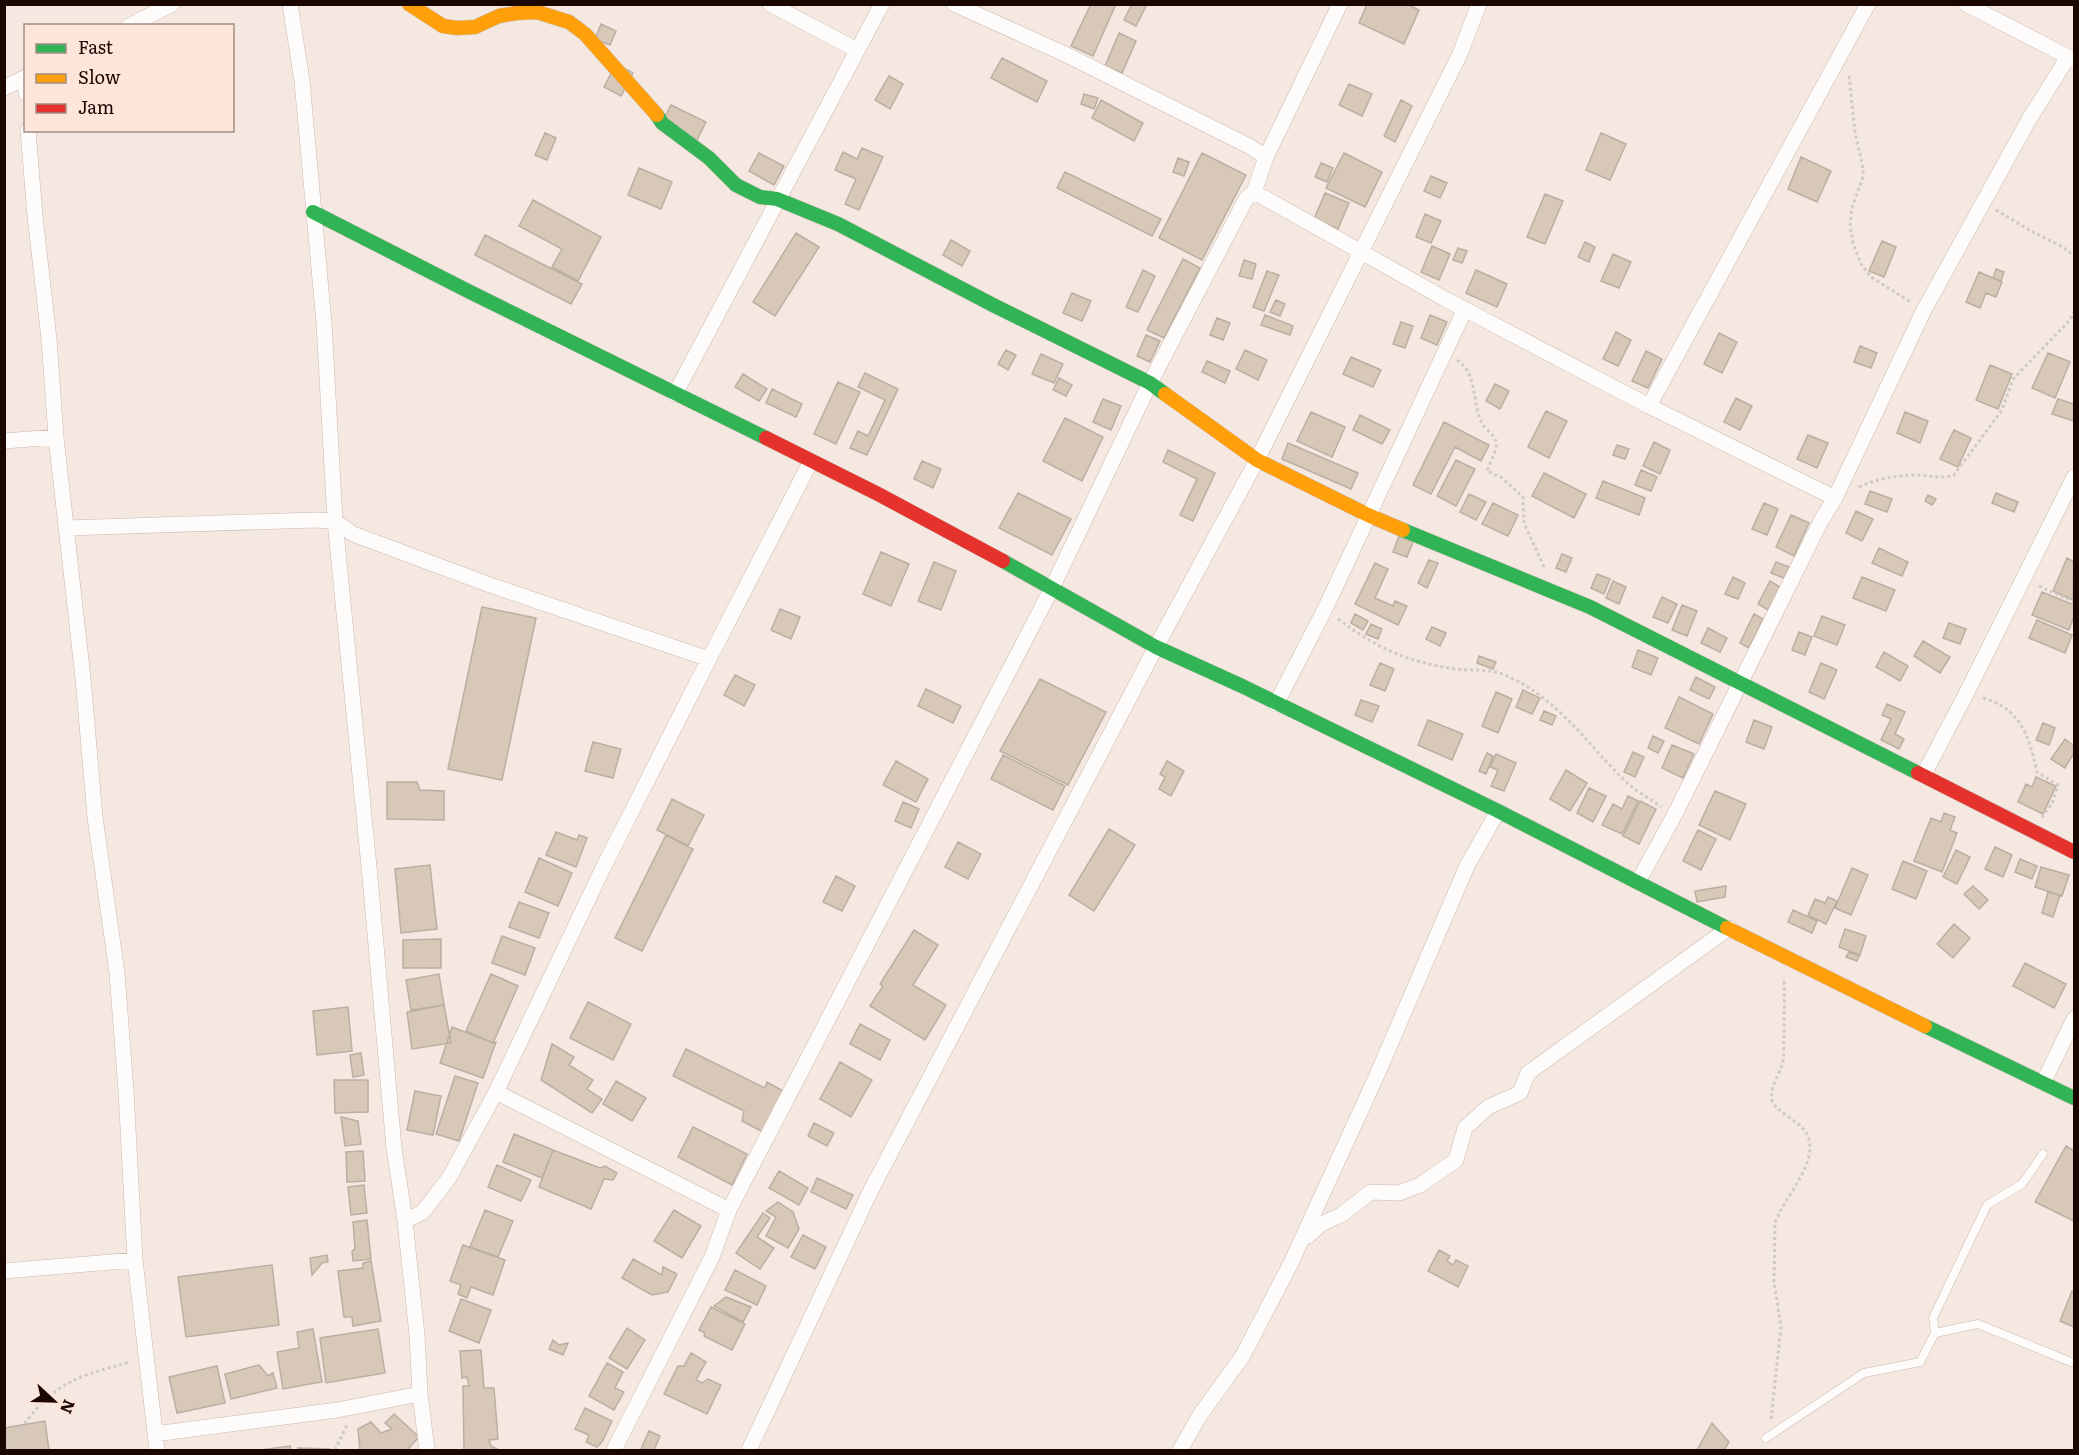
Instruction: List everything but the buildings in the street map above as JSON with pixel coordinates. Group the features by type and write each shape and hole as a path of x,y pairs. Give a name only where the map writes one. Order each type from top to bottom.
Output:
{"street":[{"path":"133,24 172,4"},
{"path":"290,4 302,81 324,323 335,521 394,1148 405,1221 427,1450"},
{"path":"409,4 443,26 457,28 475,27 499,16 517,13 537,12 569,21 585,34 621,73 662,123 709,158 736,185 760,197 777,199 838,224 1150,383 1257,460 1368,515 1590,607 2074,852"},
{"path":"770,4 857,50"},
{"path":"675,393 882,4"},
{"path":"954,4 1067,55 1249,146 1266,157"},
{"path":"614,1450 712,1257 729,1210 1052,588 1150,383 1246,199 1254,192 1266,157 1340,4"},
{"path":"749,1450 871,1190 1156,646 1257,460 1460,54 1479,4"},
{"path":"1649,406 1868,4"},
{"path":"1638,882 1741,684 1821,521 1835,498 1924,310 2028,121 2071,59 1966,4"},
{"path":"4,87 24,82"},
{"path":"28,132 35,216 50,339 56,437 95,817 117,973 127,1102 135,1260 157,1450"},
{"path":"1254,192 1465,309 1649,406 1835,498"},
{"path":"313,212 950,531 1156,646 1498,811 1782,955 2074,1098"},
{"path":"1276,704 1325,609 1465,309"},
{"path":"4,441 56,437"},
{"path":"405,1221 423,1212 449,1178 496,1092 604,866 811,461"},
{"path":"1923,774 1966,694 2074,477"},
{"path":"66,528 230,521 335,521 353,534 490,585 708,659"},
{"path":"1180,1450 1200,1415 1242,1357 1269,1309 1377,1075 1467,866 1498,811"},
{"path":"1301,1242 1321,1224 1341,1215 1371,1192 1399,1193 1410,1189 1420,1185 1456,1160 1465,1128 1488,1107 1520,1093 1528,1073 1729,928"},
{"path":"2043,1083 2074,1019"},
{"path":"496,1092 729,1210"},
{"path":"4,1271 135,1260"},
{"path":"155,1434 356,1407 420,1394"}],"lane":[{"path":"1766,1438 1864,1373 1920,1362 1935,1333 1933,1318 1987,1205 2022,1184 2043,1154"},
{"path":"1935,1333 1978,1324 2071,1362"}],"path":[{"path":"1848,72 1863,168 1863,177 1852,208 1850,226 1853,243 1861,264 1871,277 1924,310"},
{"path":"1984,202 2031,231 2063,247 2074,256"},
{"path":"1835,498 1865,484 1895,476 1924,475 1944,478 1954,475 2002,410 2013,379 2070,320 2074,312"},
{"path":"1444,351 1463,364 1469,374 1483,425 1493,435 1496,445 1487,471 1502,478 1523,497 1524,523 1546,571"},
{"path":"2024,578 2074,602"},
{"path":"1325,609 1352,630 1400,656 1425,664 1463,670 1491,671 1503,674 1529,687 1550,702 1626,782 1661,807 1666,830"},
{"path":"1966,694 2006,708 2021,723 2030,741 2037,772 2058,785 2052,804 2042,818 2041,835"},
{"path":"1766,1438 1771,1418 1781,1327 1774,1282 1775,1223 1802,1174 1808,1157 1809,1144 1807,1133 1798,1123 1776,1107 1772,1100 1772,1093 1783,1063 1785,1000 1782,955"},
{"path":"11,1450 19,1431 51,1394 65,1383 88,1374 147,1358"},
{"path":"335,1450 356,1407"}],"traffic: fast":[{"path":"657,115 662,123 709,158 736,185 760,197 777,199 838,224 1150,383 1165,394"},
{"path":"313,212 766,438"},
{"path":"1403,530 1590,607 1918,773"},
{"path":"1003,561 1156,647 1242,686 1498,811 1727,928"},
{"path":"1925,1026 2074,1098"}],"traffic: slow":[{"path":"409,4 443,26 457,28 475,27 499,16 517,13 537,12 569,22 585,34 657,115"},
{"path":"1165,394 1257,460 1403,530"},
{"path":"1727,928 1925,1026"}],"traffic: jam":[{"path":"766,438 878,494 1003,561"},
{"path":"1918,773 2074,852"}]}
